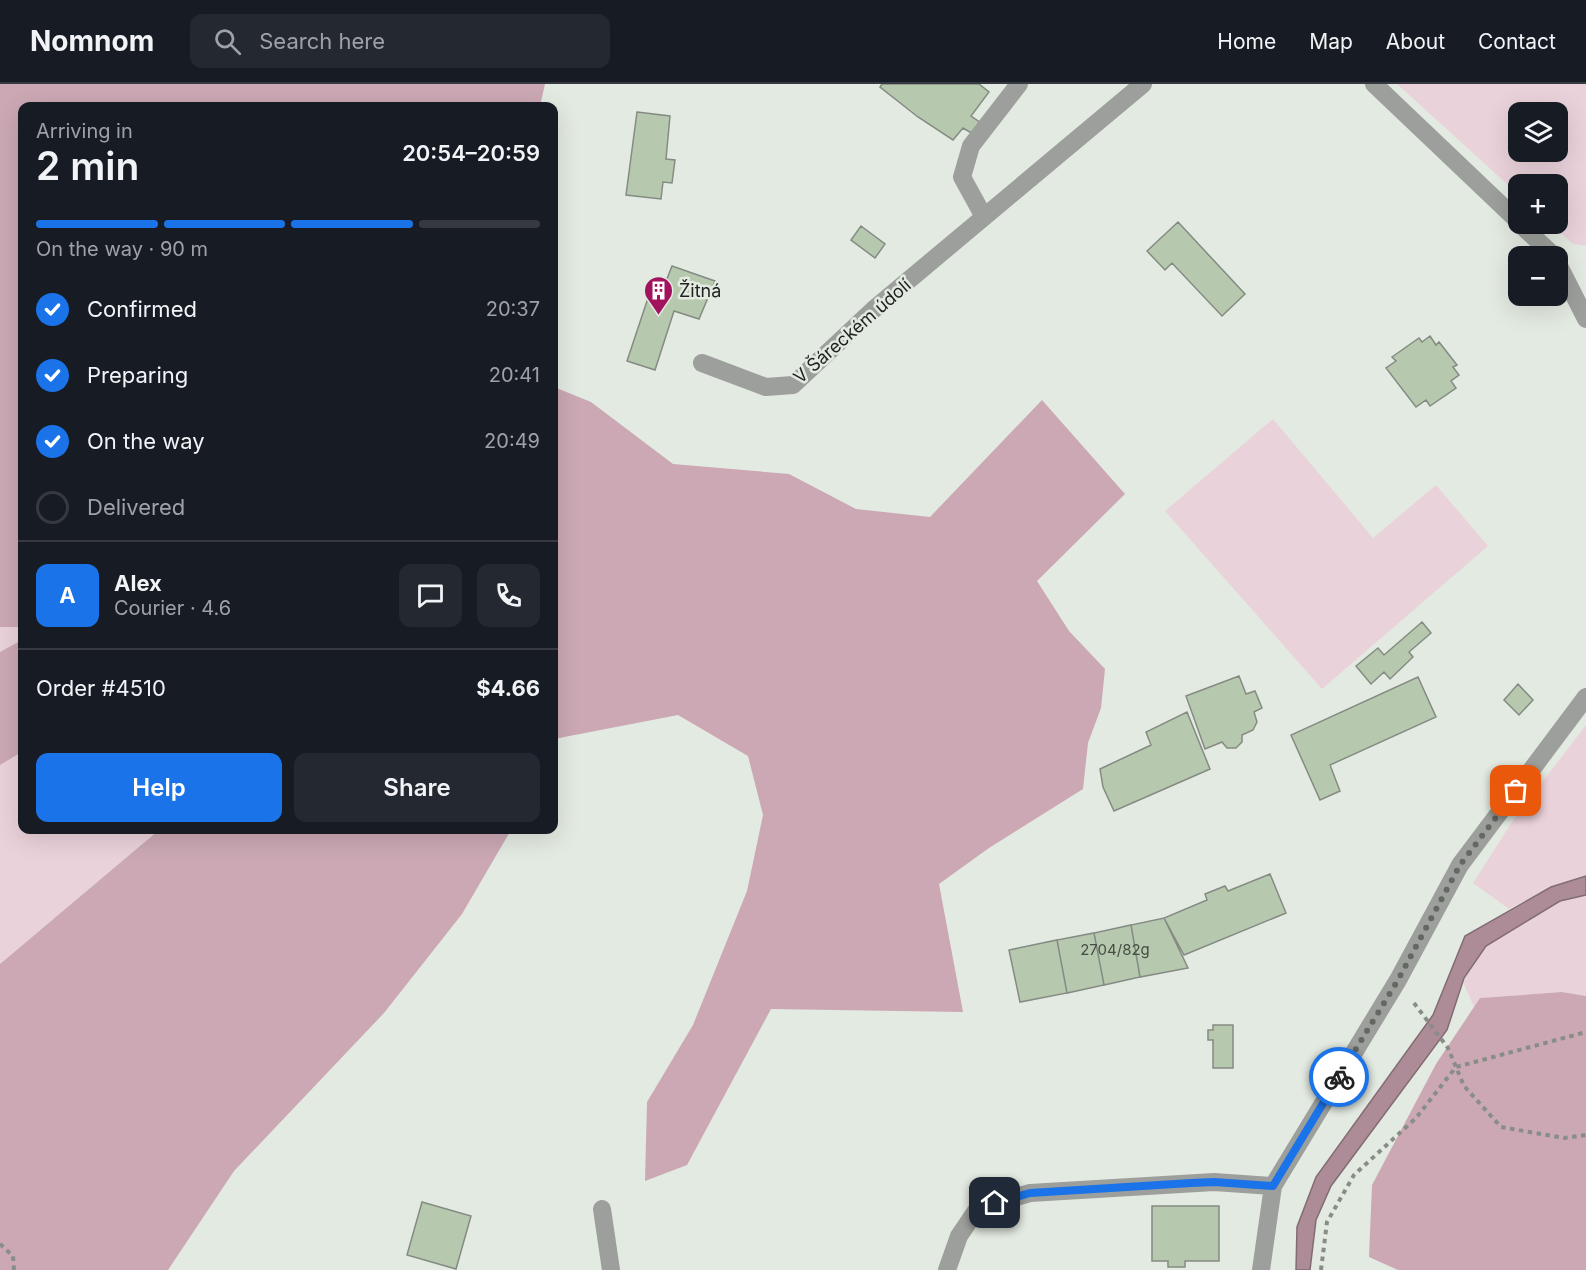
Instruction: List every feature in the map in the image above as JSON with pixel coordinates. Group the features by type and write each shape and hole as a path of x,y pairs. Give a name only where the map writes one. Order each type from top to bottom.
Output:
{"street":[{"path":"984,217 962,177 971,146 1019,84"},
{"name":"V Šáreckém údolí","path":"702,363 766,387 794,385 873,310 1143,84"},
{"path":"1374,84 1508,212"},
{"path":"1531,234 1543,246"},
{"path":"1568,284 1586,319"},
{"path":"1261,1270 1273,1186 1398,980 1460,865 1586,697"},
{"path":"947,1270 959,1236 978,1208 1030,1193 1214,1182 1273,1186"},
{"path":"602,1209 611,1270"}],"path":[{"path":"1416,1006 1448,1048 1464,1086 1501,1127 1564,1138 1586,1135"},
{"path":"1321,1270 1327,1222 1354,1175 1416,1118 1456,1067 1586,1032"},
{"path":"0,1244 13,1256 14,1270"}],"shaded area":[{"path":"0,84 545,84 541,102 18,102 18,627 0,627"},
{"path":"1397,84 1586,84 1586,246 1573,244 1562,234 1568,234 1568,174 1508,174 1508,185"},
{"path":"558,389 591,402 673,464 789,474 856,509 930,517 1042,400 1125,494 1037,581 1069,631 1105,669 1101,708 1088,743 1083,789 989,848 939,884 963,1012 771,1009 687,1165 645,1181 647,1102 693,1025 747,891 763,815 748,756 678,715 558,738"},
{"path":"1273,419 1373,538 1436,485 1488,546 1322,689 1165,511"},
{"path":"0,627 18,627 18,642 0,652"},
{"path":"18,642 18,754 0,765 0,652"},
{"path":"1586,725 1586,877 1552,886 1509,909 1473,883 1514,819"},
{"path":"18,754 18,834 154,834 0,964 0,765"},
{"path":"154,834 509,834 462,914 384,1013 234,1171 168,1270 0,1270 0,964"},
{"path":"1586,876 1586,895 1560,901 1486,946 1464,978 1447,1030 1331,1186 1316,1220 1310,1270 1296,1270 1297,1227 1316,1177 1433,1015 1465,936 1551,887"},
{"path":"1586,895 1586,996 1562,992 1480,998 1474,1007 1463,982 1486,946 1560,901"},
{"path":"1562,992 1586,996 1586,1270 1398,1270 1369,1257 1372,1185 1436,1064 1480,998"}],"building":[{"path":"882,84 979,84 989,92 971,116 981,123 973,134 963,128 953,140 918,117 880,87"},
{"path":"637,112 670,116 666,159 675,160 672,183 663,182 661,199 626,195"},
{"path":"1178,222 1245,294 1222,316 1172,263 1165,270 1147,251"},
{"path":"861,226 885,244 875,258 851,240"},
{"name":"Žitná","path":"672,266 715,281 699,319 674,311 655,370 627,361 648,298 658,302"},
{"path":"1430,336 1436,345 1439,342 1457,365 1453,367 1459,375 1451,381 1456,388 1430,406 1426,400 1416,407 1386,368 1396,361 1392,357 1419,338 1422,342"},
{"path":"1422,622 1431,633 1409,652 1413,657 1390,679 1384,672 1371,684 1356,666 1378,648 1384,655"},
{"path":"1239,676 1246,694 1255,691 1262,708 1254,712 1257,722 1253,730 1242,735 1242,742 1236,748 1227,748 1222,742 1205,749 1186,696"},
{"path":"1418,677 1436,717 1330,765 1340,791 1320,800 1291,735"},
{"path":"1518,684 1533,700 1519,715 1504,700"},
{"path":"1187,712 1210,769 1114,811 1103,787 1100,769 1151,745 1146,732"},
{"path":"1270,874 1286,913 1184,955 1164,918 1207,900 1205,894 1225,886 1228,891"},
{"path":"1164,918 1188,968 1140,977 1131,925"},
{"path":"1131,925 1140,977 1104,985 1094,933"},
{"path":"1094,933 1104,985 1067,993 1057,940"},
{"path":"1057,940 1067,993 1020,1002 1009,950"},
{"path":"1213,1025 1233,1025 1233,1068 1213,1068 1213,1040 1208,1040 1208,1030 1213,1030"},
{"path":"422,1202 471,1216 456,1269 407,1255"},
{"path":"1152,1206 1219,1206 1219,1261 1185,1261 1185,1267 1168,1267 1168,1261 1152,1261"}],"way so far":[{"path":"1339,1077 1398,980 1460,865 1516,791"}],"place":[{"name":"Žitná","path":"658,316"}],"route":[{"path":"995,1203 1030,1193 1191,1183 1214,1182 1273,1186 1339,1077"}]}
